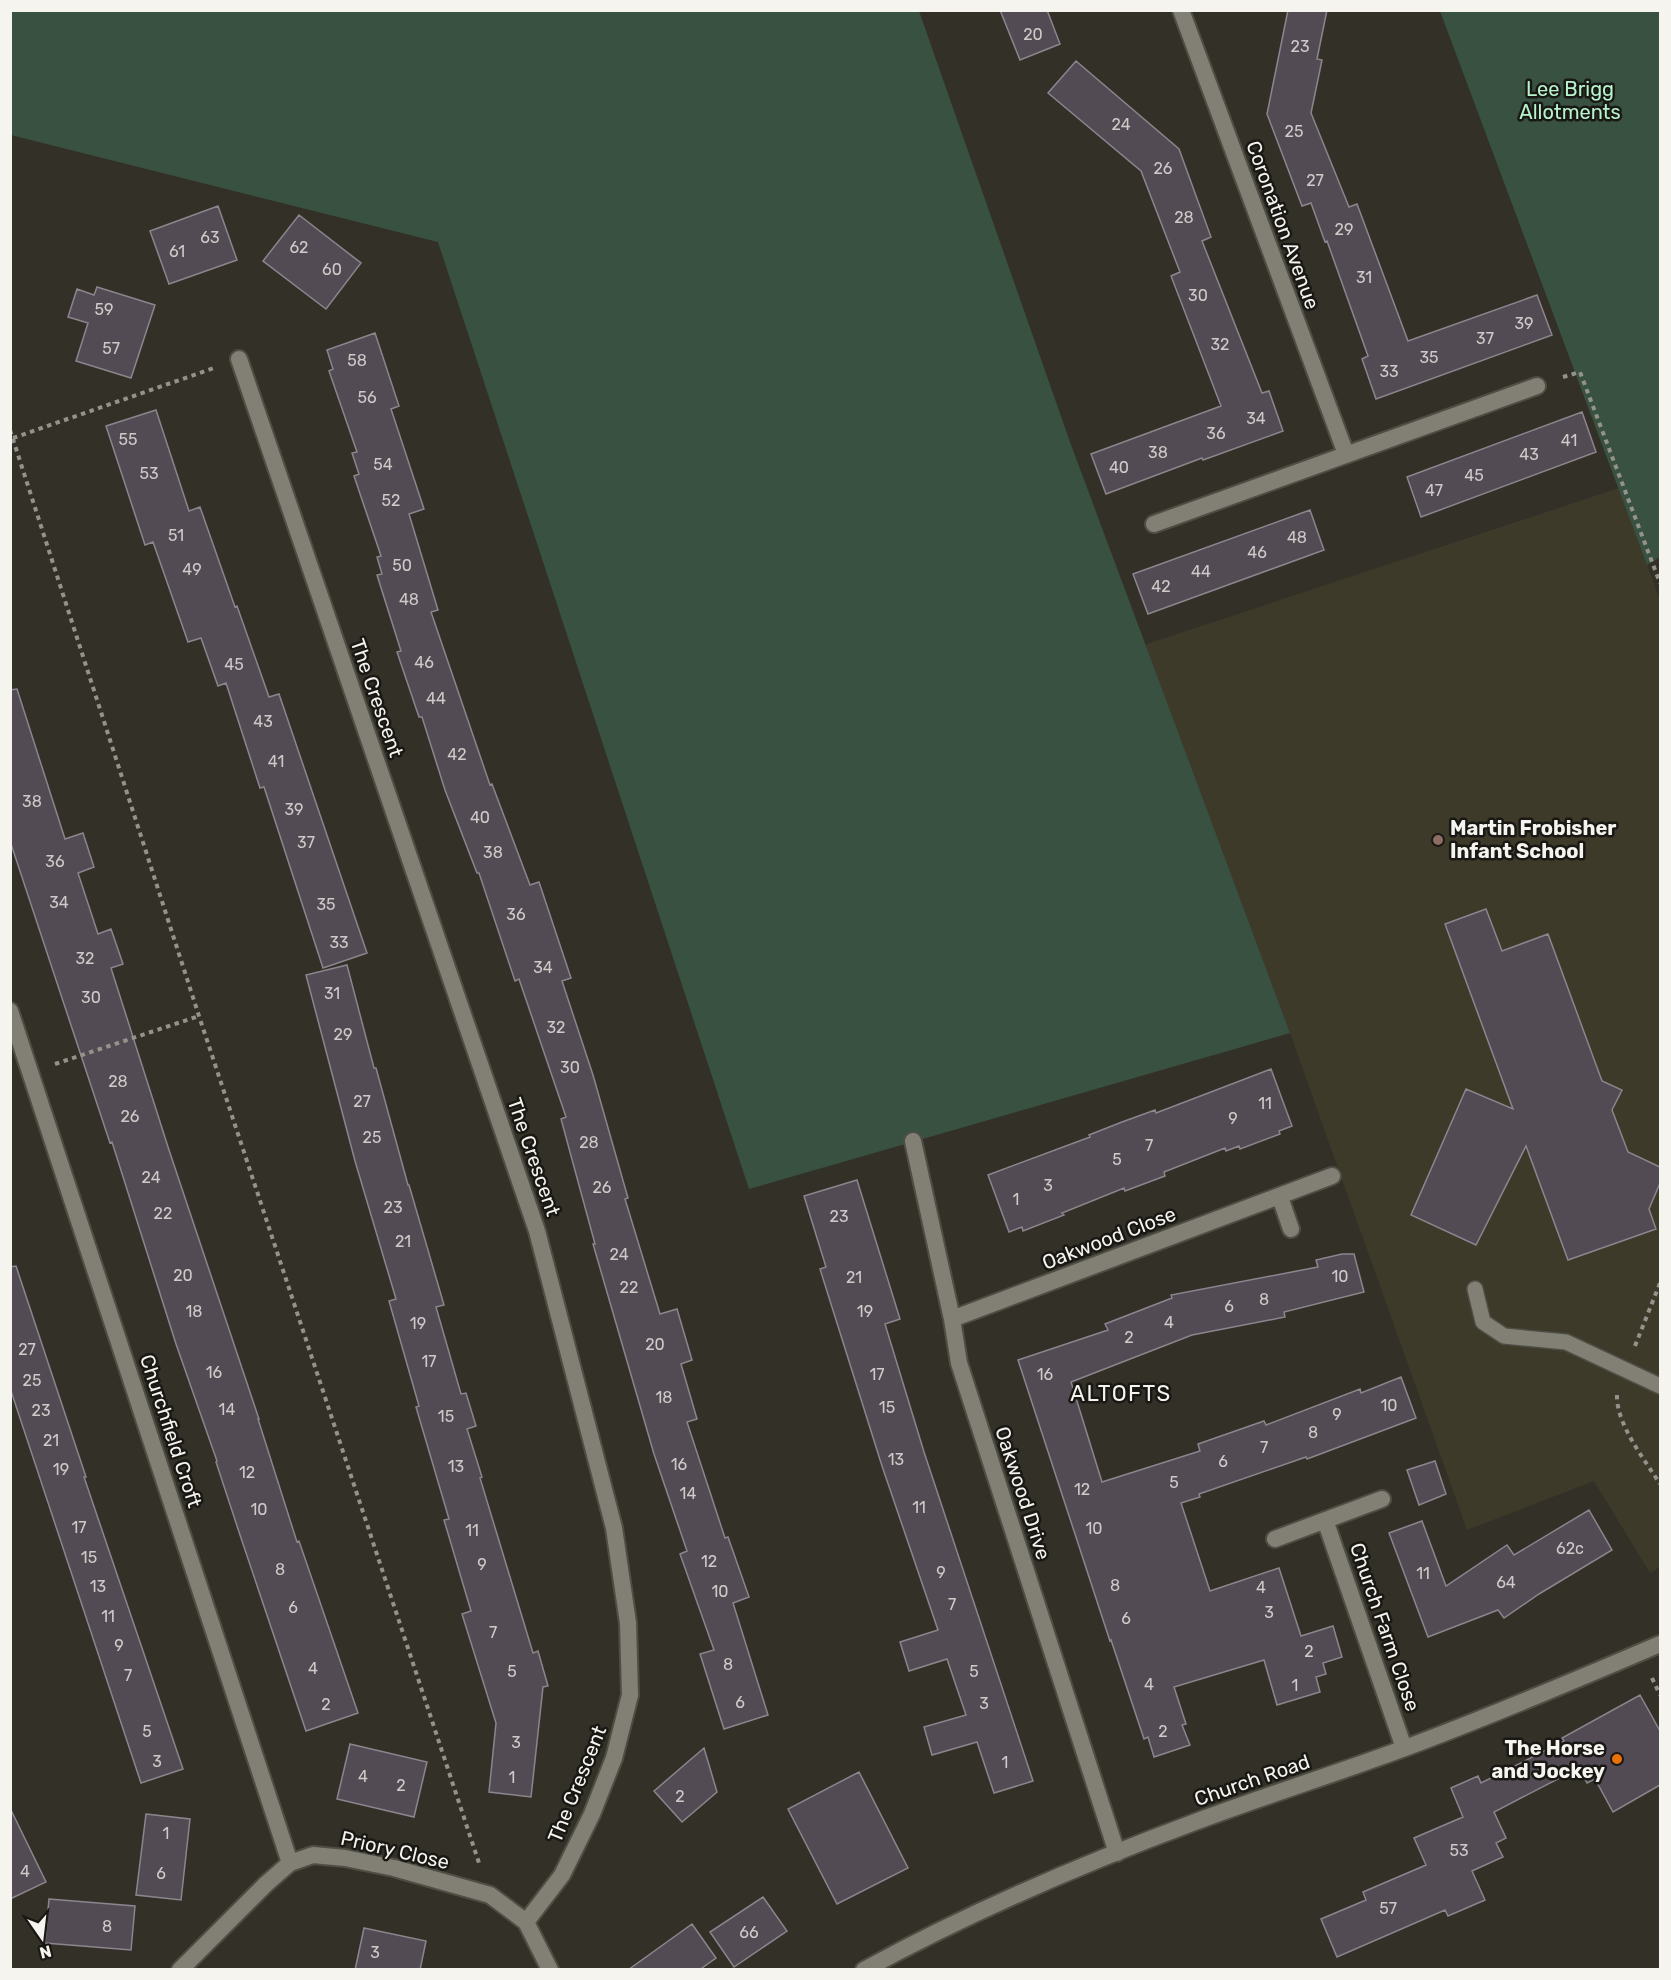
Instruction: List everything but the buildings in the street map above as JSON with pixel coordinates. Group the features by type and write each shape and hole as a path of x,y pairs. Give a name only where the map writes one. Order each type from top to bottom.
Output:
{"street":[{"name":"Coronation Avenue","path":"1181,10 1346,454"},
{"name":"The Crescent","path":"239,359 537,1231 614,1528 628,1623 630,1695 614,1758 592,1814 562,1875 526,1922"},
{"path":"1154,524 1537,386"},
{"name":"Churchfield Croft","path":"10,1011 290,1863"},
{"name":"Oakwood Drive","path":"913,1141 952,1320 959,1363 1117,1853"},
{"name":"Oakwood Close","path":"952,1320 1332,1176"},
{"path":"1280,1197 1291,1229"},
{"path":"1275,1539 1382,1499"},
{"name":"Church Farm Close","path":"1325,1520 1404,1748"},
{"name":"Church Road","path":"864,1970 901,1949 999,1903 1117,1853 1195,1822 1404,1748 1523,1702 1660,1644"},
{"name":"Priory Close","path":"180,1970 290,1863 313,1855 345,1858 394,1868 490,1895 526,1922"},
{"path":"526,1922 550,1970"}],"lane":[{"path":"1474,1289 1483,1322 1504,1336 1566,1342 1660,1386"}],"path":[{"path":"13,438 239,359"},
{"path":"1537,386 1580,372 1660,584"},
{"path":"10,430 200,1016 490,1895"},
{"path":"31,1072 200,1016"}],"shaded area":[{"name":"Martin Frobisher Infant School","path":"1619,488 1660,600 1660,1567 1650,1573 1594,1481 1467,1530 1290,1033 1141,646"}],"green space":[{"path":"11,11 919,11 1070,442 1290,1033 749,1189 438,242 11,135"},
{"name":"Lee Brigg Allotments","path":"1440,11 1660,11 1660,557 1647,565"}],"place":[{"name":"Martin Frobisher Infant School","path":"1438,840"},
{"name":"The Horse and Jockey","path":"1617,1759"}],"district":[{"name":"ALTOFTS","path":"1121,1393"}]}
